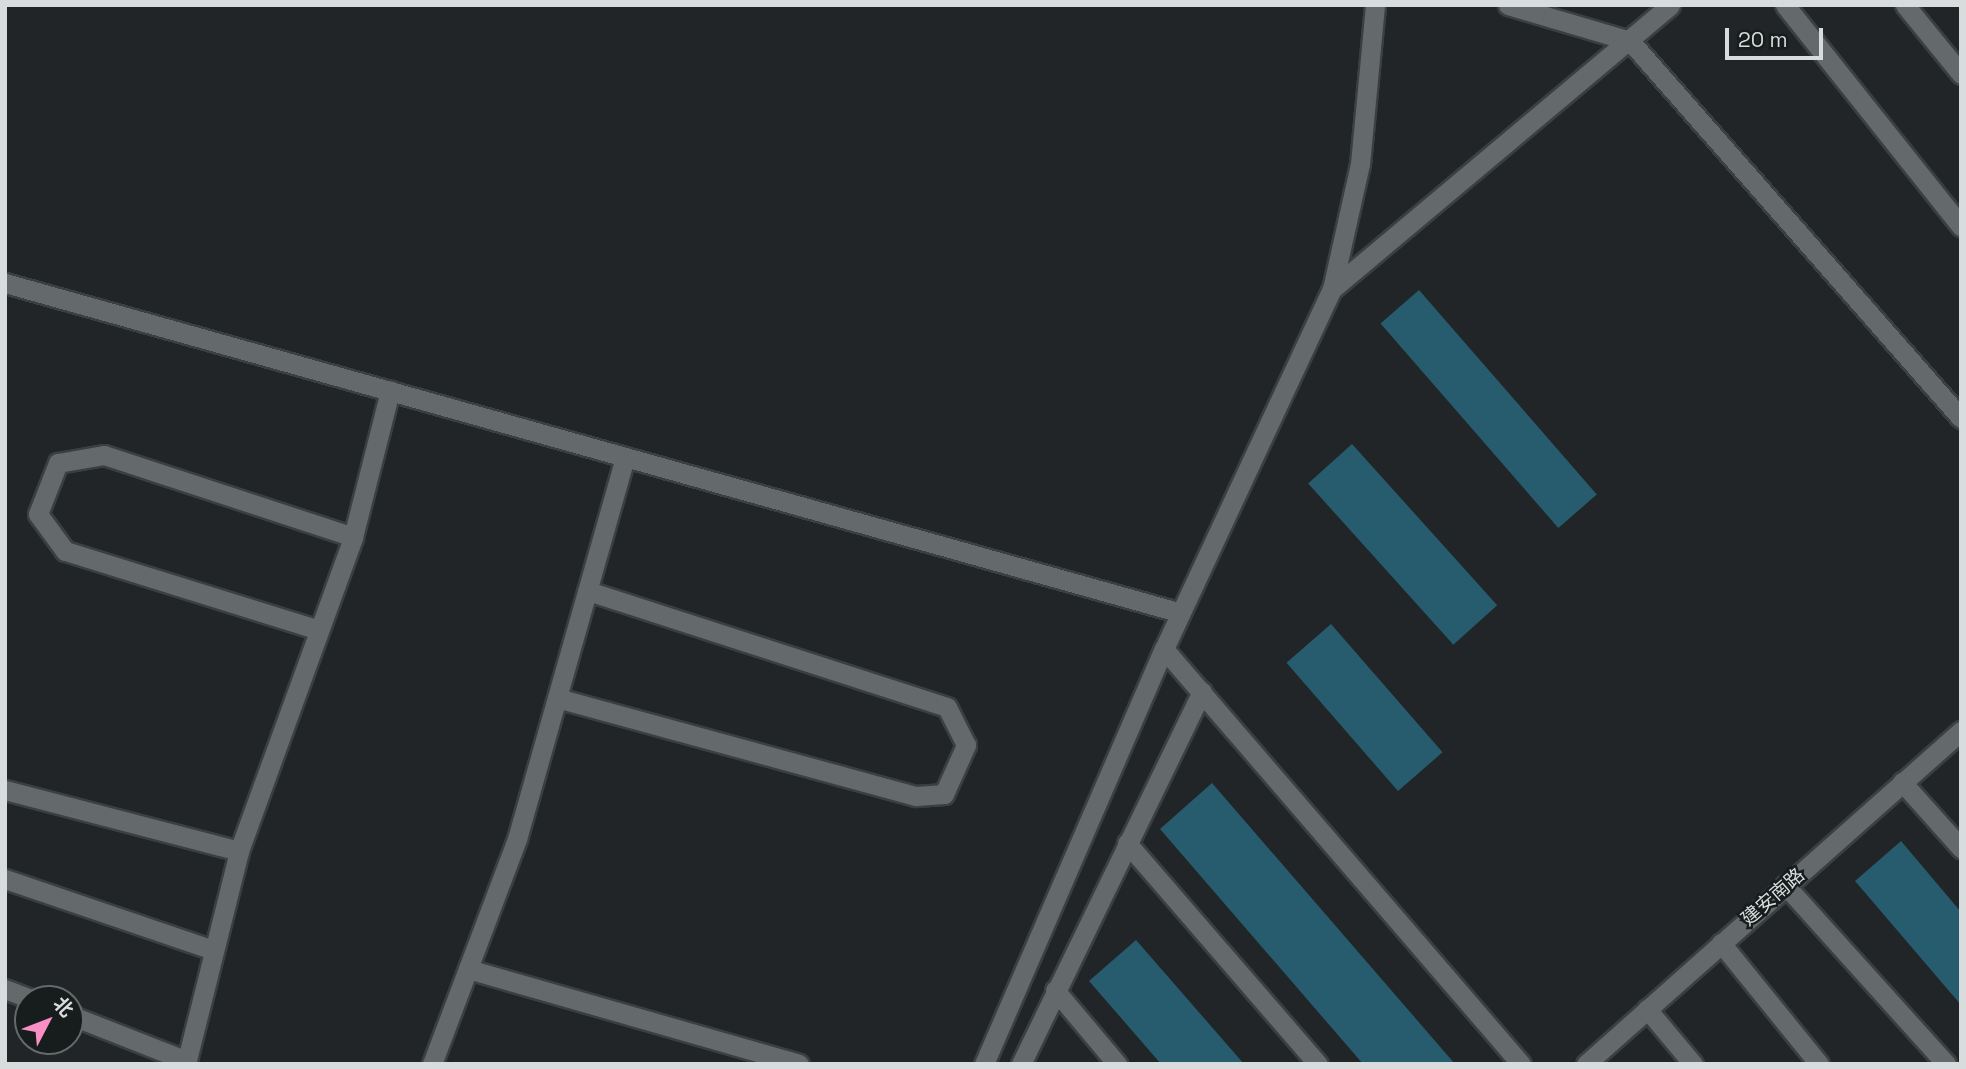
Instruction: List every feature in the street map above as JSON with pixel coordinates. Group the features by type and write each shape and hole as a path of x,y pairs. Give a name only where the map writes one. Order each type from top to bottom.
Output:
{"street":[{"path":"984,1064 1164,649 1332,289 1360,164 1375,5"},
{"path":"1508,5 1630,41 1961,418"},
{"path":"1332,289 1670,5"},
{"path":"1785,5 1961,226"},
{"path":"1905,5 1961,74"},
{"path":"5,283 1181,613"},
{"path":"84,1021 187,1063 239,851 316,629 353,537 390,391"},
{"path":"316,629 65,551 38,514 58,463 104,455 353,537"},
{"path":"432,1064 517,839 625,457"},
{"path":"557,698 916,796 944,794 966,745 947,707 587,591"},
{"path":"1164,649 1521,1064"},
{"path":"1021,1064 1202,692"},
{"name":"建安南路","path":"1586,1064 1961,731"},
{"path":"1902,782 1961,848"},
{"path":"5,790 239,851"},
{"path":"1127,843 1318,1064"},
{"path":"5,879 213,950"},
{"path":"1785,885 1946,1064"},
{"path":"1721,943 1819,1064"},
{"path":"468,969 799,1064"},
{"path":"1055,990 1117,1064"},
{"path":"1647,1009 1693,1064"}],"building":[{"path":"1419,290 1597,495 1558,528 1381,323"},
{"path":"1352,444 1497,605 1453,645 1308,483"},
{"path":"1331,624 1443,752 1398,791 1286,663"},
{"path":"1212,783 1455,1064 1363,1064 1160,829"},
{"path":"1901,841 1961,912 1961,1005 1855,881"},
{"path":"1136,940 1244,1064 1161,1064 1089,981"}]}
